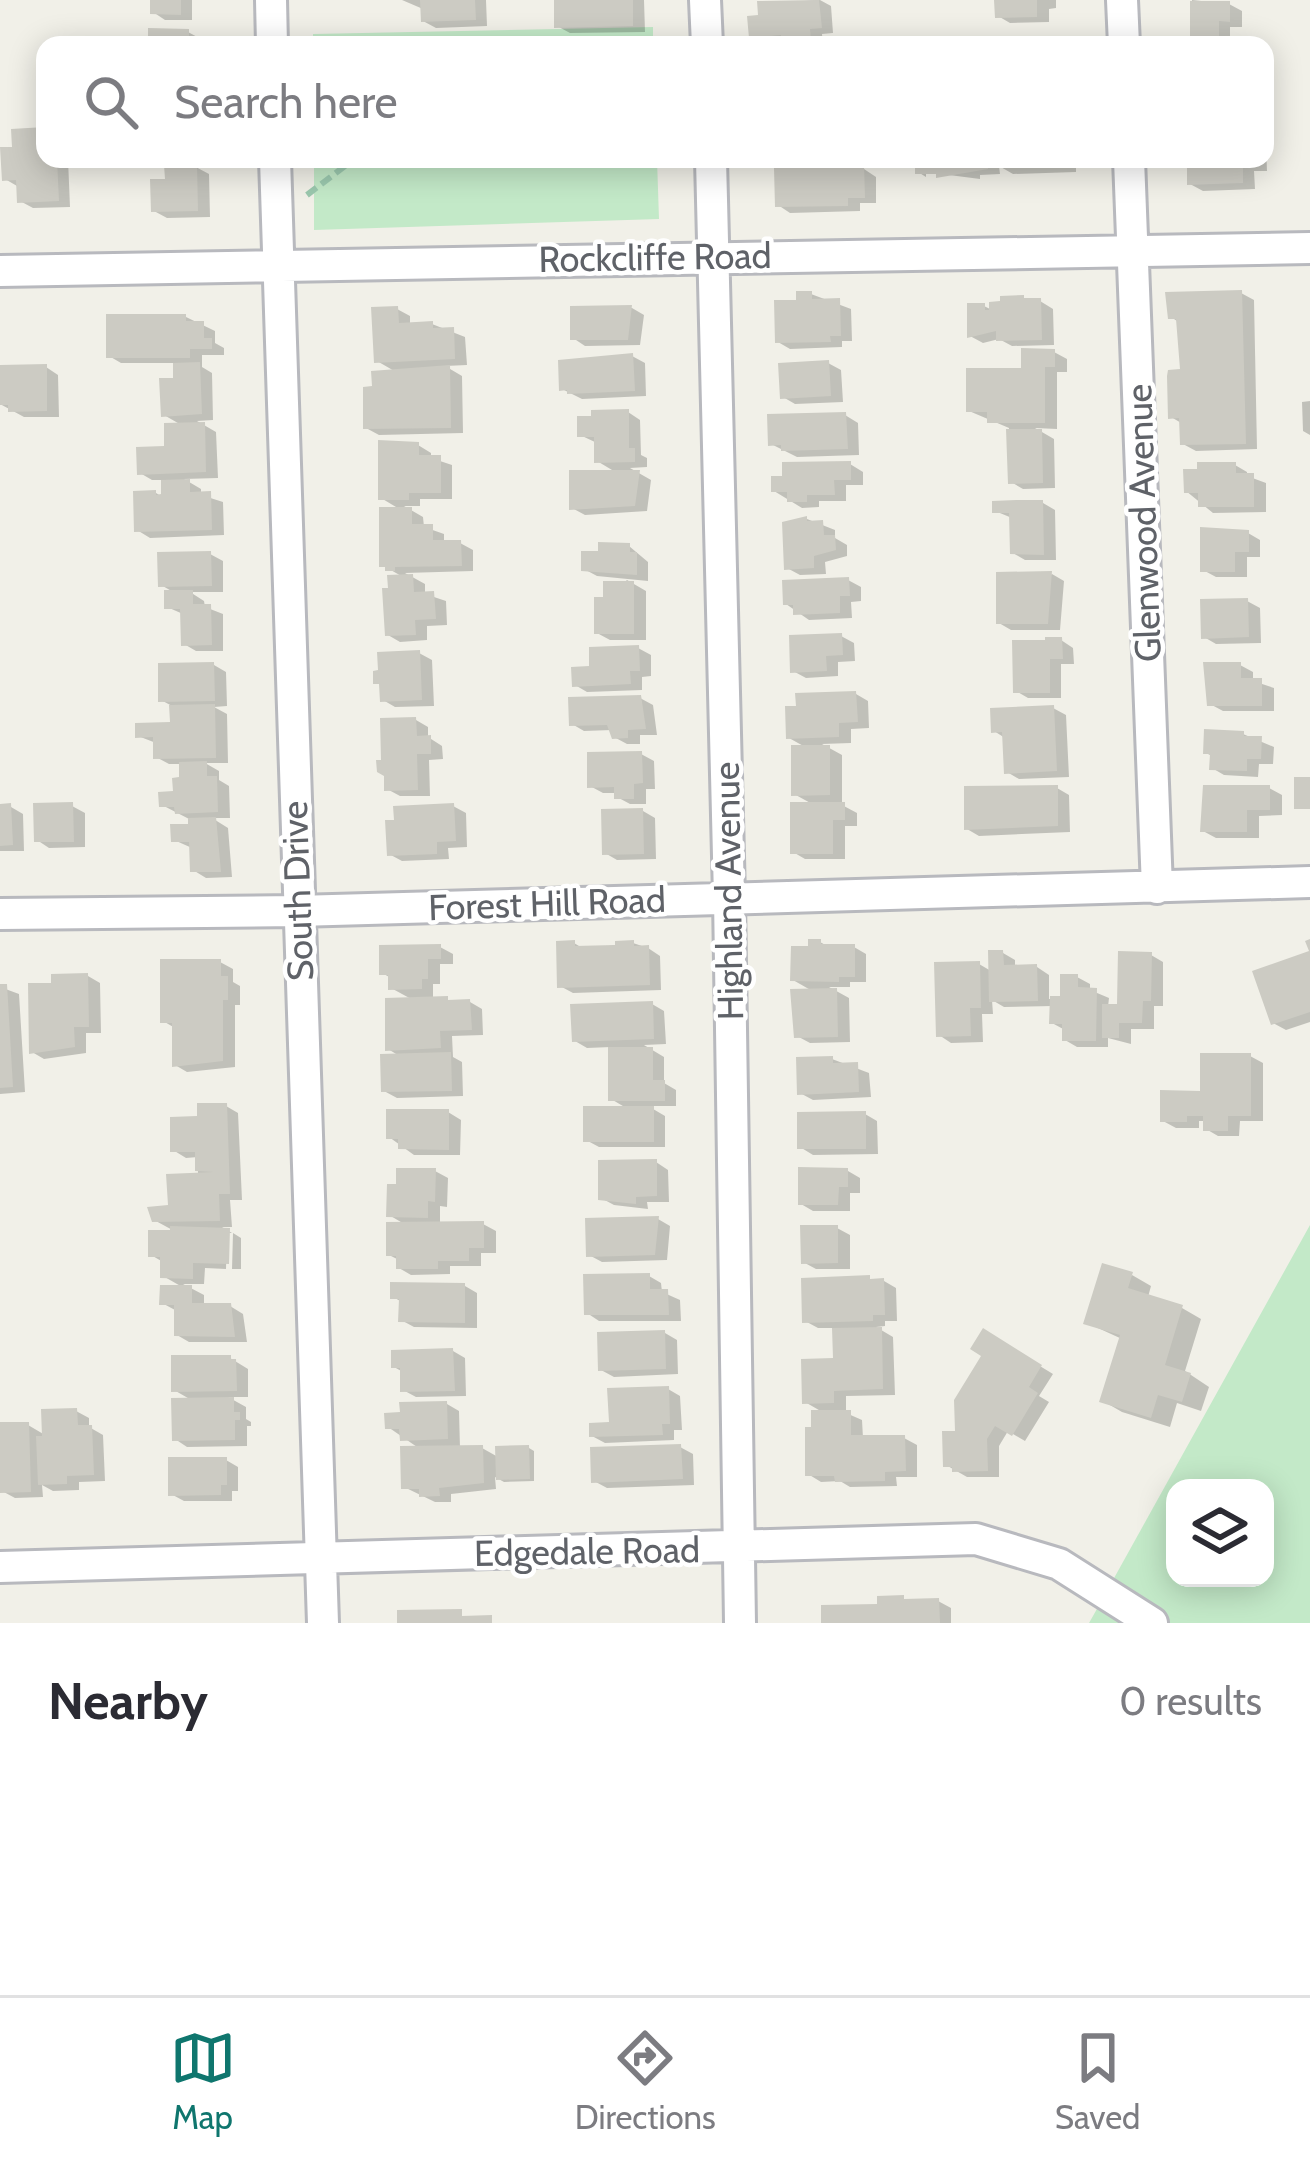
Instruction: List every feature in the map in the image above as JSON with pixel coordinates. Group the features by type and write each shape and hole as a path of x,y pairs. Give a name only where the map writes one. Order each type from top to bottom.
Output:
{"street":[{"path":"272,0 272,36"},
{"path":"706,0 707,36"},
{"path":"1122,0 1124,36"},
{"name":"South Drive","path":"274,168 322,1623"},
{"name":"Highland Avenue","path":"711,168 740,1623"},
{"name":"Glenwood Avenue","path":"1129,168 1157,888"},
{"name":"Rockcliffe Road","path":"0,271 1310,248"},
{"name":"Forest Hill Road","path":"0,914 297,911 1310,882"},
{"name":"Edgedale Road","path":"0,1567 976,1539 1059,1564 1153,1623"}],"path":[{"path":"276,219 342,168"}],"green space":[{"path":"653,27 653,36 313,34"},
{"path":"314,168 657,168 659,219 314,230"},
{"path":"1310,1225 1310,1623 1089,1623 1166,1484 1166,1587 1274,1587 1274,1479 1169,1479"}],"building":[{"path":"150,0 181,0 181,15 150,14"},
{"path":"420,0 475,0 476,20 421,22"},
{"path":"554,0 633,0 633,26 554,28"},
{"path":"819,0 822,28 810,29 811,36 749,36 747,16 758,15 757,1"},
{"path":"994,0 1037,0 1037,17 995,18"},
{"path":"1190,1 1230,1 1230,22 1219,21 1219,36 1190,36"},
{"path":"148,28 189,29 189,36 148,36"},
{"path":"36,128 36,168 57,168 59,201 17,203 16,180 2,181 0,147 12,147 11,129"},
{"path":"164,168 197,168 198,211 151,212 150,179 165,179"},
{"path":"774,168 864,168 865,198 848,198 848,206 775,207"},
{"path":"915,168 988,168 936,178 936,174 915,174"},
{"path":"1187,168 1243,168 1243,183 1187,185"},
{"path":"1242,290 1246,444 1180,445 1179,418 1168,419 1168,370 1180,369 1176,319 1168,319 1165,292"},
{"path":"796,291 812,291 812,299 840,298 841,336 830,336 831,342 775,343 774,300 796,300"},
{"path":"1000,296 1041,298 1042,340 996,341 996,331 967,338 967,303 985,303 989,310 989,302 1000,301"},
{"path":"632,305 628,340 570,340 570,306"},
{"path":"398,306 399,323 433,321 433,328 454,327 455,359 374,363 371,307"},
{"path":"106,314 186,314 186,321 204,321 204,338 212,338 212,349 190,349 190,358 106,358"},
{"path":"1021,348 1055,349 1055,367 1045,367 1045,423 987,423 987,412 966,412 966,368 1021,368"},
{"path":"633,353 635,391 559,391 558,360"},
{"path":"829,360 831,396 780,399 778,363"},
{"path":"200,362 202,414 161,417 159,378 173,378 173,363"},
{"path":"47,364 47,411 8,412 8,405 0,405 0,365"},
{"path":"450,365 451,428 363,429 363,387 372,386 371,371"},
{"path":"629,409 629,448 635,448 635,462 594,463 594,437 577,437 577,416 591,416 591,410"},
{"path":"846,412 848,449 781,451 781,445 768,446 767,414"},
{"path":"205,422 206,472 137,475 136,447 164,446 164,423"},
{"path":"1006,429 1042,429 1043,483 1008,484"},
{"path":"378,440 419,442 419,455 441,455 441,493 378,500"},
{"path":"851,461 851,480 834,480 835,495 807,495 807,502 787,502 787,492 771,492 771,476 782,476 782,462"},
{"path":"1197,462 1236,462 1236,473 1254,473 1254,507 1198,507 1198,493 1184,493 1183,469 1197,469"},
{"path":"569,470 640,470 635,506 569,510"},
{"path":"190,479 190,492 211,491 212,530 134,532 133,491 161,494 161,480"},
{"path":"1043,500 1044,555 1010,554 1009,513 992,513 992,501"},
{"path":"379,507 412,507 412,524 433,524 433,540 461,540 462,566 395,567 395,571 379,567"},
{"path":"807,516 807,521 823,520 824,535 835,535 836,550 814,556 814,568 784,570 782,522"},
{"path":"1200,527 1249,530 1249,552 1235,552 1235,572 1200,572"},
{"path":"598,542 630,543 630,552 637,552 637,575 581,571 581,551 598,551"},
{"path":"211,551 212,586 158,587 157,552"},
{"path":"1052,571 1048,624 996,624 996,572"},
{"path":"413,574 414,592 434,591 436,619 415,620 416,635 385,636 382,588 388,588 387,575"},
{"path":"849,577 850,596 840,596 840,613 793,615 793,605 783,605 782,580"},
{"path":"603,581 634,581 634,634 594,634 594,597 603,597"},
{"path":"164,590 193,590 193,604 211,604 212,645 181,646 180,609 164,609"},
{"path":"1248,598 1249,637 1201,639 1200,599"},
{"path":"842,633 843,655 826,656 827,671 790,673 789,635"},
{"path":"1062,637 1063,659 1050,659 1050,693 1013,693 1012,640"},
{"path":"639,645 640,671 630,671 631,684 572,687 571,667 589,666 589,647"},
{"path":"420,650 422,700 380,702 379,684 373,684 377,652"},
{"path":"214,662 215,701 158,702 158,663"},
{"path":"1203,662 1241,662 1241,678 1262,678 1262,706 1207,706"},
{"path":"856,691 858,722 839,723 839,737 786,739 785,706 796,706 795,693"},
{"path":"641,695 646,729 628,730 628,738 612,739 607,725 569,726 568,697"},
{"path":"215,704 216,758 153,759 153,737 135,738 135,723 170,722 169,705"},
{"path":"1054,705 1057,771 1004,774 1002,732 991,733 990,708"},
{"path":"416,717 417,736 431,735 431,754 417,754 418,790 384,791 384,776 377,772 376,760 381,760 380,718"},
{"path":"1204,729 1262,736 1261,759 1247,759 1247,771 1209,770 1210,754 1203,754"},
{"path":"791,745 830,745 830,795 791,796"},
{"path":"642,751 643,783 634,784 634,799 614,799 614,787 587,788 587,752"},
{"path":"207,761 207,776 217,776 218,812 175,814 174,807 159,807 158,792 173,791 172,778 179,777 179,762"},
{"path":"1294,777 1310,777 1310,809 1294,809"},
{"path":"1058,785 1058,826 964,830 964,786"},
{"path":"1203,785 1270,785 1270,810 1247,810 1247,832 1200,832"},
{"path":"73,802 74,842 34,842 33,803"},
{"path":"790,802 845,802 845,820 833,820 833,854 790,854"},
{"path":"11,803 13,845 0,846 0,804"},
{"path":"454,803 456,841 437,842 437,854 387,856 385,820 394,820 393,806"},
{"path":"643,808 644,854 602,855 601,809"},
{"path":"216,817 221,872 190,872 189,842 171,842 170,824"},
{"path":"808,939 855,944 855,977 839,977 839,982 790,981 791,946 808,946"},
{"path":"1310,939 1310,1012 1271,1025 1252,971 1309,951 1305,941"},
{"path":"575,940 575,946 634,940 634,946 649,945 650,985 557,988 556,941"},
{"path":"441,944 441,959 428,959 428,979 422,979 422,989 388,990 388,975 379,975 379,945"},
{"path":"988,950 1003,950 1004,965 1037,964 1038,1001 989,1002"},
{"path":"1118,951 1152,952 1151,1001 1143,1001 1142,1023 1119,1023 1119,1038 1102,1038 1102,1004 1117,1004"},
{"path":"160,959 221,959 221,976 228,976 223,1061 172,1067 172,1023 160,1023"},
{"path":"980,961 981,1008 970,1008 971,1036 936,1037 934,962"},
{"path":"88,973 89,1027 74,1027 75,1047 29,1054 28,983 51,983 51,974"},
{"path":"1060,974 1078,974 1078,987 1097,988 1096,1041 1062,1041 1062,1024 1049,1024 1050,996 1060,996"},
{"path":"0,984 7,984 13,1087 0,1088"},
{"path":"837,988 838,1037 794,1038 790,989"},
{"path":"448,996 448,1000 470,999 472,1030 440,1031 441,1048 385,1051 385,998"},
{"path":"653,1001 654,1039 572,1042 570,1004"},
{"path":"608,1047 653,1047 653,1080 665,1080 665,1101 608,1101"},
{"path":"451,1052 452,1091 381,1092 380,1054"},
{"path":"1200,1053 1251,1053 1251,1116 1228,1116 1228,1131 1203,1131 1203,1116 1187,1116 1187,1122 1160,1122 1160,1090 1200,1091"},
{"path":"833,1056 833,1063 858,1062 859,1092 797,1095 796,1057"},
{"path":"197,1103 227,1103 230,1194 219,1194 220,1221 152,1222 147,1207 168,1205 166,1174 214,1172 195,1171 195,1152 170,1152 170,1117 197,1116"},
{"path":"583,1106 654,1106 654,1142 583,1142"},
{"path":"386,1109 449,1109 449,1150 398,1149 398,1139 386,1139"},
{"path":"866,1111 866,1149 797,1149 797,1112"},
{"path":"657,1159 657,1196 636,1197 636,1204 598,1200 598,1160"},
{"path":"798,1167 848,1168 848,1187 839,1187 838,1205 798,1205"},
{"path":"396,1168 436,1168 435,1202 428,1201 428,1218 386,1217 387,1184 396,1184"},
{"path":"659,1216 655,1255 586,1257 585,1218"},
{"path":"484,1221 484,1248 469,1248 469,1261 438,1261 438,1269 396,1269 396,1256 386,1256 386,1222"},
{"path":"800,1225 838,1225 838,1263 801,1264"},
{"path":"170,1226 230,1228 229,1264 193,1263 193,1279 160,1278 160,1257 148,1257 148,1230 170,1230"},
{"path":"1102,1263 1133,1272 1128,1288 1183,1305 1165,1365 1191,1373 1182,1402 1158,1395 1151,1418 1099,1402 1120,1335 1083,1324"},
{"path":"650,1273 650,1289 668,1289 669,1315 584,1315 583,1274"},
{"path":"870,1275 870,1279 884,1278 885,1315 873,1315 873,1321 802,1323 801,1278"},
{"path":"390,1282 465,1283 465,1323 398,1322 399,1299 390,1299"},
{"path":"160,1285 192,1285 192,1303 231,1303 235,1337 174,1336 174,1305 159,1305"},
{"path":"882,1327 883,1389 834,1391 834,1403 802,1404 801,1359 833,1358 832,1328"},
{"path":"983,1328 1042,1365 1029,1387 1038,1393 1012,1436 995,1426 987,1439 988,1471 952,1472 952,1467 943,1467 942,1431 955,1431 954,1400 981,1356 970,1349"},
{"path":"665,1330 666,1369 598,1371 597,1332"},
{"path":"453,1348 455,1391 400,1392 400,1368 391,1368 391,1350"},
{"path":"171,1355 231,1355 236,1359 237,1391 171,1392"},
{"path":"669,1386 670,1424 662,1424 663,1435 589,1437 589,1423 609,1422 607,1388"},
{"path":"234,1397 234,1412 240,1412 235,1440 172,1441 171,1398"},
{"path":"447,1401 448,1439 400,1441 399,1429 385,1429 384,1413 400,1412 399,1402"},
{"path":"77,1408 78,1425 92,1425 94,1475 67,1476 67,1484 38,1485 36,1436 42,1436 41,1409"},
{"path":"811,1410 851,1410 851,1435 905,1435 906,1471 885,1472 885,1481 835,1482 834,1476 805,1476 805,1427 811,1427"},
{"path":"0,1422 29,1422 31,1492 0,1493"},
{"path":"681,1444 683,1479 591,1483 590,1447"},
{"path":"483,1445 484,1483 439,1488 440,1496 419,1497 419,1489 401,1489 400,1446"},
{"path":"529,1445 530,1479 496,1480 495,1446"},
{"path":"168,1457 227,1457 227,1485 221,1485 221,1495 168,1496"},
{"path":"904,1595 904,1599 939,1598 940,1623 821,1623 821,1605 877,1604 877,1596"},
{"path":"462,1609 462,1616 492,1615 492,1623 397,1623 397,1610"}]}
